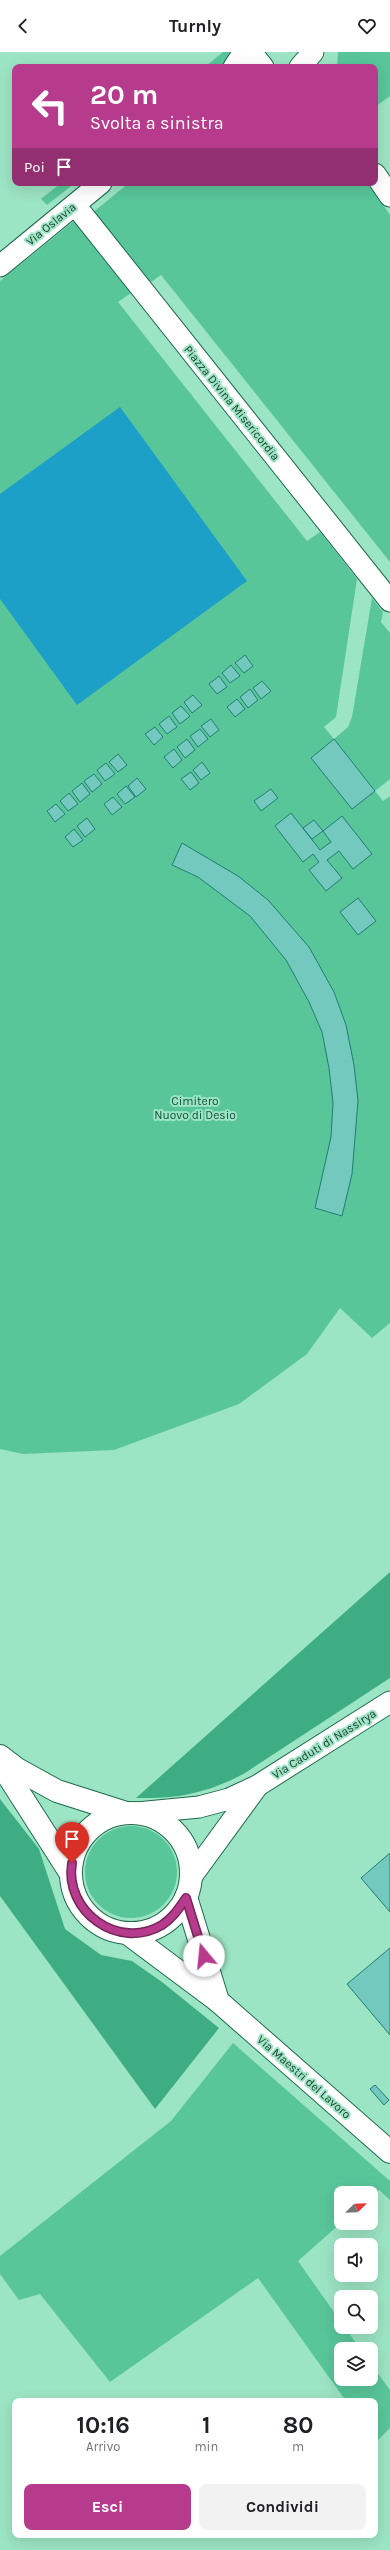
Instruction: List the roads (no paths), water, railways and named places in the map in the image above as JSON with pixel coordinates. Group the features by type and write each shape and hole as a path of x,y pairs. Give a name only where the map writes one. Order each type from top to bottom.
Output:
{"main road":[{"path":"0,1756 17,1769 57,1791 131,1813 155,1818 170,1828 182,1842 189,1859 189,1887 218,2001"},
{"path":"0,1763 70,1874 74,1892 82,1908 94,1921 110,1929 127,1933 145,1932 162,1925 176,1913 189,1887"},
{"path":"70,1874 74,1852 86,1833 104,1819 131,1813"},
{"name":"Via Maestri del Lavoro","path":"127,1933 218,2001 390,2152"}],"street":[{"path":"236,64 244,52"},
{"path":"251,52 261,64"},
{"path":"378,178 390,196"},
{"name":"Via Oslavia","path":"0,266 97,186"},
{"name":"Piazza Divina Misericordia","path":"75,205 390,601"},
{"name":"Via Caduti di Nassirya","path":"131,1813 199,1807 229,1799 257,1786 390,1702"},
{"name":"Via Caduti di Nassirya","path":"189,1887 257,1786"}],"water":[{"path":"120,407 247,581 77,705 0,599 0,494"}],"park label":[{"name":"Cimitero Nuovo di Desio","path":"195,1108"}]}
